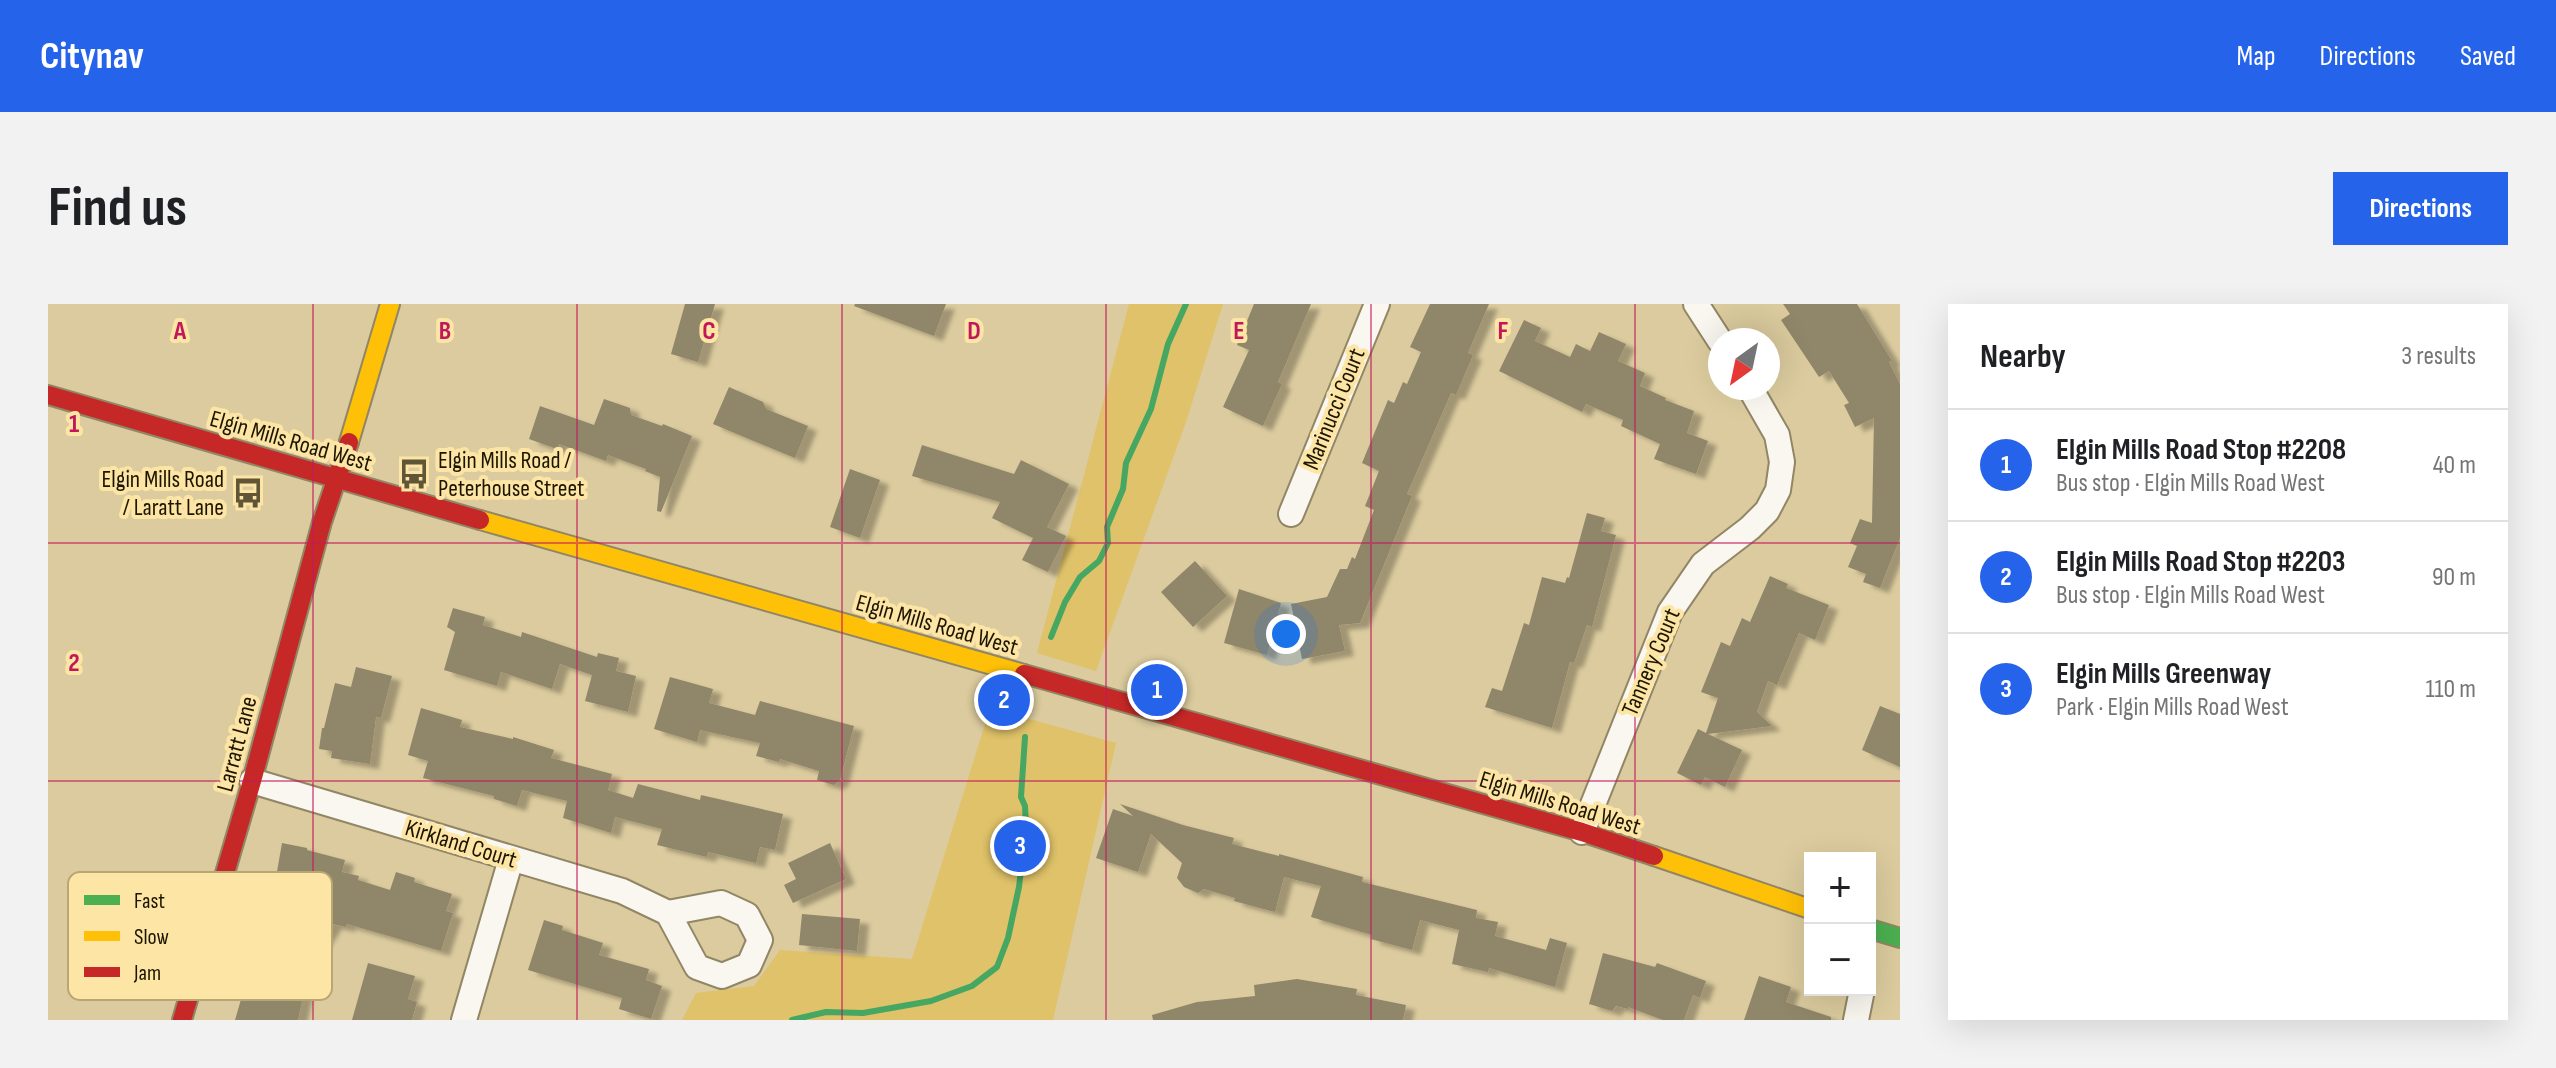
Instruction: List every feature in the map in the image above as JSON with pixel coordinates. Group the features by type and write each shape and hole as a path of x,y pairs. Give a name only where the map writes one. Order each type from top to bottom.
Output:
{"main road":[{"name":"Larratt Lane","path":"225,872 322,522 338,480 390,304"},
{"name":"Elgin Mills Road West","path":"48,395 1582,832 1804,907"},
{"path":"1876,936 1900,938"},
{"name":"Larratt Lane","path":"182,1020 188,1000"}],"street":[{"name":"Marinucci Court","path":"1291,514 1377,304"},
{"path":"1696,304 1712,328"},
{"name":"Tannery Court","path":"1582,832 1670,612 1703,564 1750,528 1767,511 1778,490 1782,462 1777,435 1757,400"},
{"name":"Kirkland Court","path":"252,781 622,891 668,913"},
{"path":"464,1020 511,859"},
{"path":"1856,1020 1861,996"}],"shaded area":[{"path":"1129,304 1223,304 1186,422 1096,671 1037,653"},
{"path":"990,708 1116,743 1053,1020 682,1020 696,993 754,986 780,950 912,959"}],"building":[{"path":"685,304 715,304 698,362 671,354"},
{"path":"855,304 946,304 934,336"},
{"path":"1254,304 1311,304 1263,426 1223,407 1249,350 1237,345"},
{"path":"1430,304 1489,304 1468,353 1473,355 1456,395 1451,393 1407,494 1412,496 1360,623 1339,625 1345,651 1302,659 1291,604 1327,597 1340,569 1347,569 1352,557 1355,559 1374,510 1365,506 1379,471 1362,463 1388,400 1394,403 1403,382 1407,384 1421,352 1410,347"},
{"path":"1783,304 1857,304 1892,361 1889,362 1900,384 1900,538 1880,588 1863,582 1866,574 1848,567 1857,546 1850,543 1860,519 1872,523 1874,418 1855,427 1844,405 1849,403 1829,371 1819,377 1781,320 1790,314"},
{"path":"1524,320 1541,328 1535,341 1570,357 1576,344 1590,351 1599,332 1626,344 1618,361 1645,373 1640,386 1694,411 1687,433 1708,441 1696,474 1654,459 1660,444 1621,426 1623,420 1586,404 1582,412 1499,371"},
{"path":"729,387 763,402 766,409 808,426 795,458 713,424"},
{"path":"604,399 630,408 631,415 692,436 661,512 657,511 660,477 646,469 608,455 606,461 559,444 557,449 529,439 540,406 594,425"},
{"path":"922,445 1014,474 1021,460 1069,484 1047,527 1066,536 1048,572 1022,560 1033,538 992,518 1000,502 912,476"},
{"path":"850,469 880,480 860,538 830,527"},
{"path":"1587,513 1605,518 1601,531 1616,535 1592,627 1587,625 1574,663 1570,662 1552,728 1485,707 1492,688 1502,691 1524,623 1529,625 1542,577 1565,583 1569,578"},
{"path":"1195,561 1227,596 1193,627 1161,592"},
{"path":"1770,576 1788,584 1786,588 1829,605 1815,640 1799,633 1777,685 1768,681 1757,712 1772,726 1708,734 1742,750 1725,787 1705,777 1701,785 1677,773 1698,729 1706,733 1718,698 1701,692 1721,642 1730,646 1742,618 1750,622"},
{"path":"1239,589 1281,603 1267,655 1224,643"},
{"path":"453,608 485,617 483,625 521,637 522,632 597,657 598,653 619,658 616,671 636,676 628,712 585,701 592,675 560,664 552,689 501,672 497,686 444,670 455,632 447,627"},
{"path":"356,667 392,676 381,718 376,717 370,764 331,758 332,751 319,749 335,683 351,687"},
{"path":"670,677 713,689 709,703 755,715 760,701 854,726 840,780 834,785 817,780 819,771 780,759 779,762 756,756 760,743 700,730 697,742 654,729"},
{"path":"1880,706 1900,714 1900,767 1862,750"},
{"path":"421,708 462,720 460,727 513,737 554,750 551,758 612,774 608,790 633,798 638,784 700,800 701,795 783,814 775,850 760,847 756,863 708,852 707,857 657,845 662,829 615,817 611,833 563,818 567,801 522,790 517,806 494,799 494,796 423,778 428,761 408,755"},
{"path":"1120,804 1234,838 1232,844 1363,877 1362,882 1477,910 1476,918 1498,922 1495,936 1546,950 1550,938 1567,943 1555,987 1489,968 1488,972 1452,964 1459,930 1420,920 1412,950 1311,917 1321,886 1284,877 1275,912 1204,889 1198,893 1184,887 1177,878 1182,863 1151,834 1138,872 1096,858 1113,809 1133,816"},
{"path":"282,843 345,860 342,872 390,890 396,872 415,878 414,882 452,894 446,911 453,913 441,951 347,924 346,927 332,926 332,872 277,872"},
{"path":"830,843 846,879 793,903 784,885 796,879 788,863"},
{"path":"802,914 860,919 857,951 799,945"},
{"path":"544,920 563,926 562,930 603,943 599,955 649,969 646,980 662,986 651,1019 619,1009 622,998 528,970"},
{"path":"1603,953 1655,967 1657,963 1706,981 1700,998 1693,995 1684,1020 1663,1020 1628,1007 1616,1006 1612,1011 1589,1004"},
{"path":"368,963 415,976 408,999 417,1002 412,1020 352,1020"},
{"path":"1759,976 1791,987 1786,1002 1831,1017 1831,1020 1744,1020"},
{"path":"1297,979 1357,989 1356,995 1406,1005 1403,1020 1153,1020 1152,1015 1197,1002 1255,996 1254,985"},
{"path":"241,1000 302,1000 298,1020 235,1020"}],"waterway":[{"path":"1051,637 1065,602 1080,577 1099,561 1108,543 1107,527 1123,489 1126,463 1151,409 1168,344 1186,304"},
{"path":"792,1020 826,1012 863,1013 931,1001 972,986 997,967 1008,938 1019,887 1026,827 1025,806 1021,797 1025,737"}],"traffic: fast":[{"path":"1876,931 1900,938"}],"traffic: slow":[{"path":"349,442 390,304"},
{"path":"480,520 1024,674"},
{"path":"1654,856 1804,907"}],"traffic: jam":[{"path":"48,395 480,520"},
{"path":"225,872 322,522 349,442"},
{"path":"1024,674 1582,832 1654,856"},
{"path":"182,1020 188,1000"}],"place":[{"name":"Elgin Mills Road / Peterhouse Street","path":"414,474"},
{"name":"Elgin Mills Road / Laratt Lane","path":"248,493"},
{"name":"Elgin Mills Road Stop #2208","path":"1157,690"},
{"name":"Elgin Mills Road Stop #2203","path":"1004,700"},
{"name":"Elgin Mills Greenway","path":"1020,846"}]}
